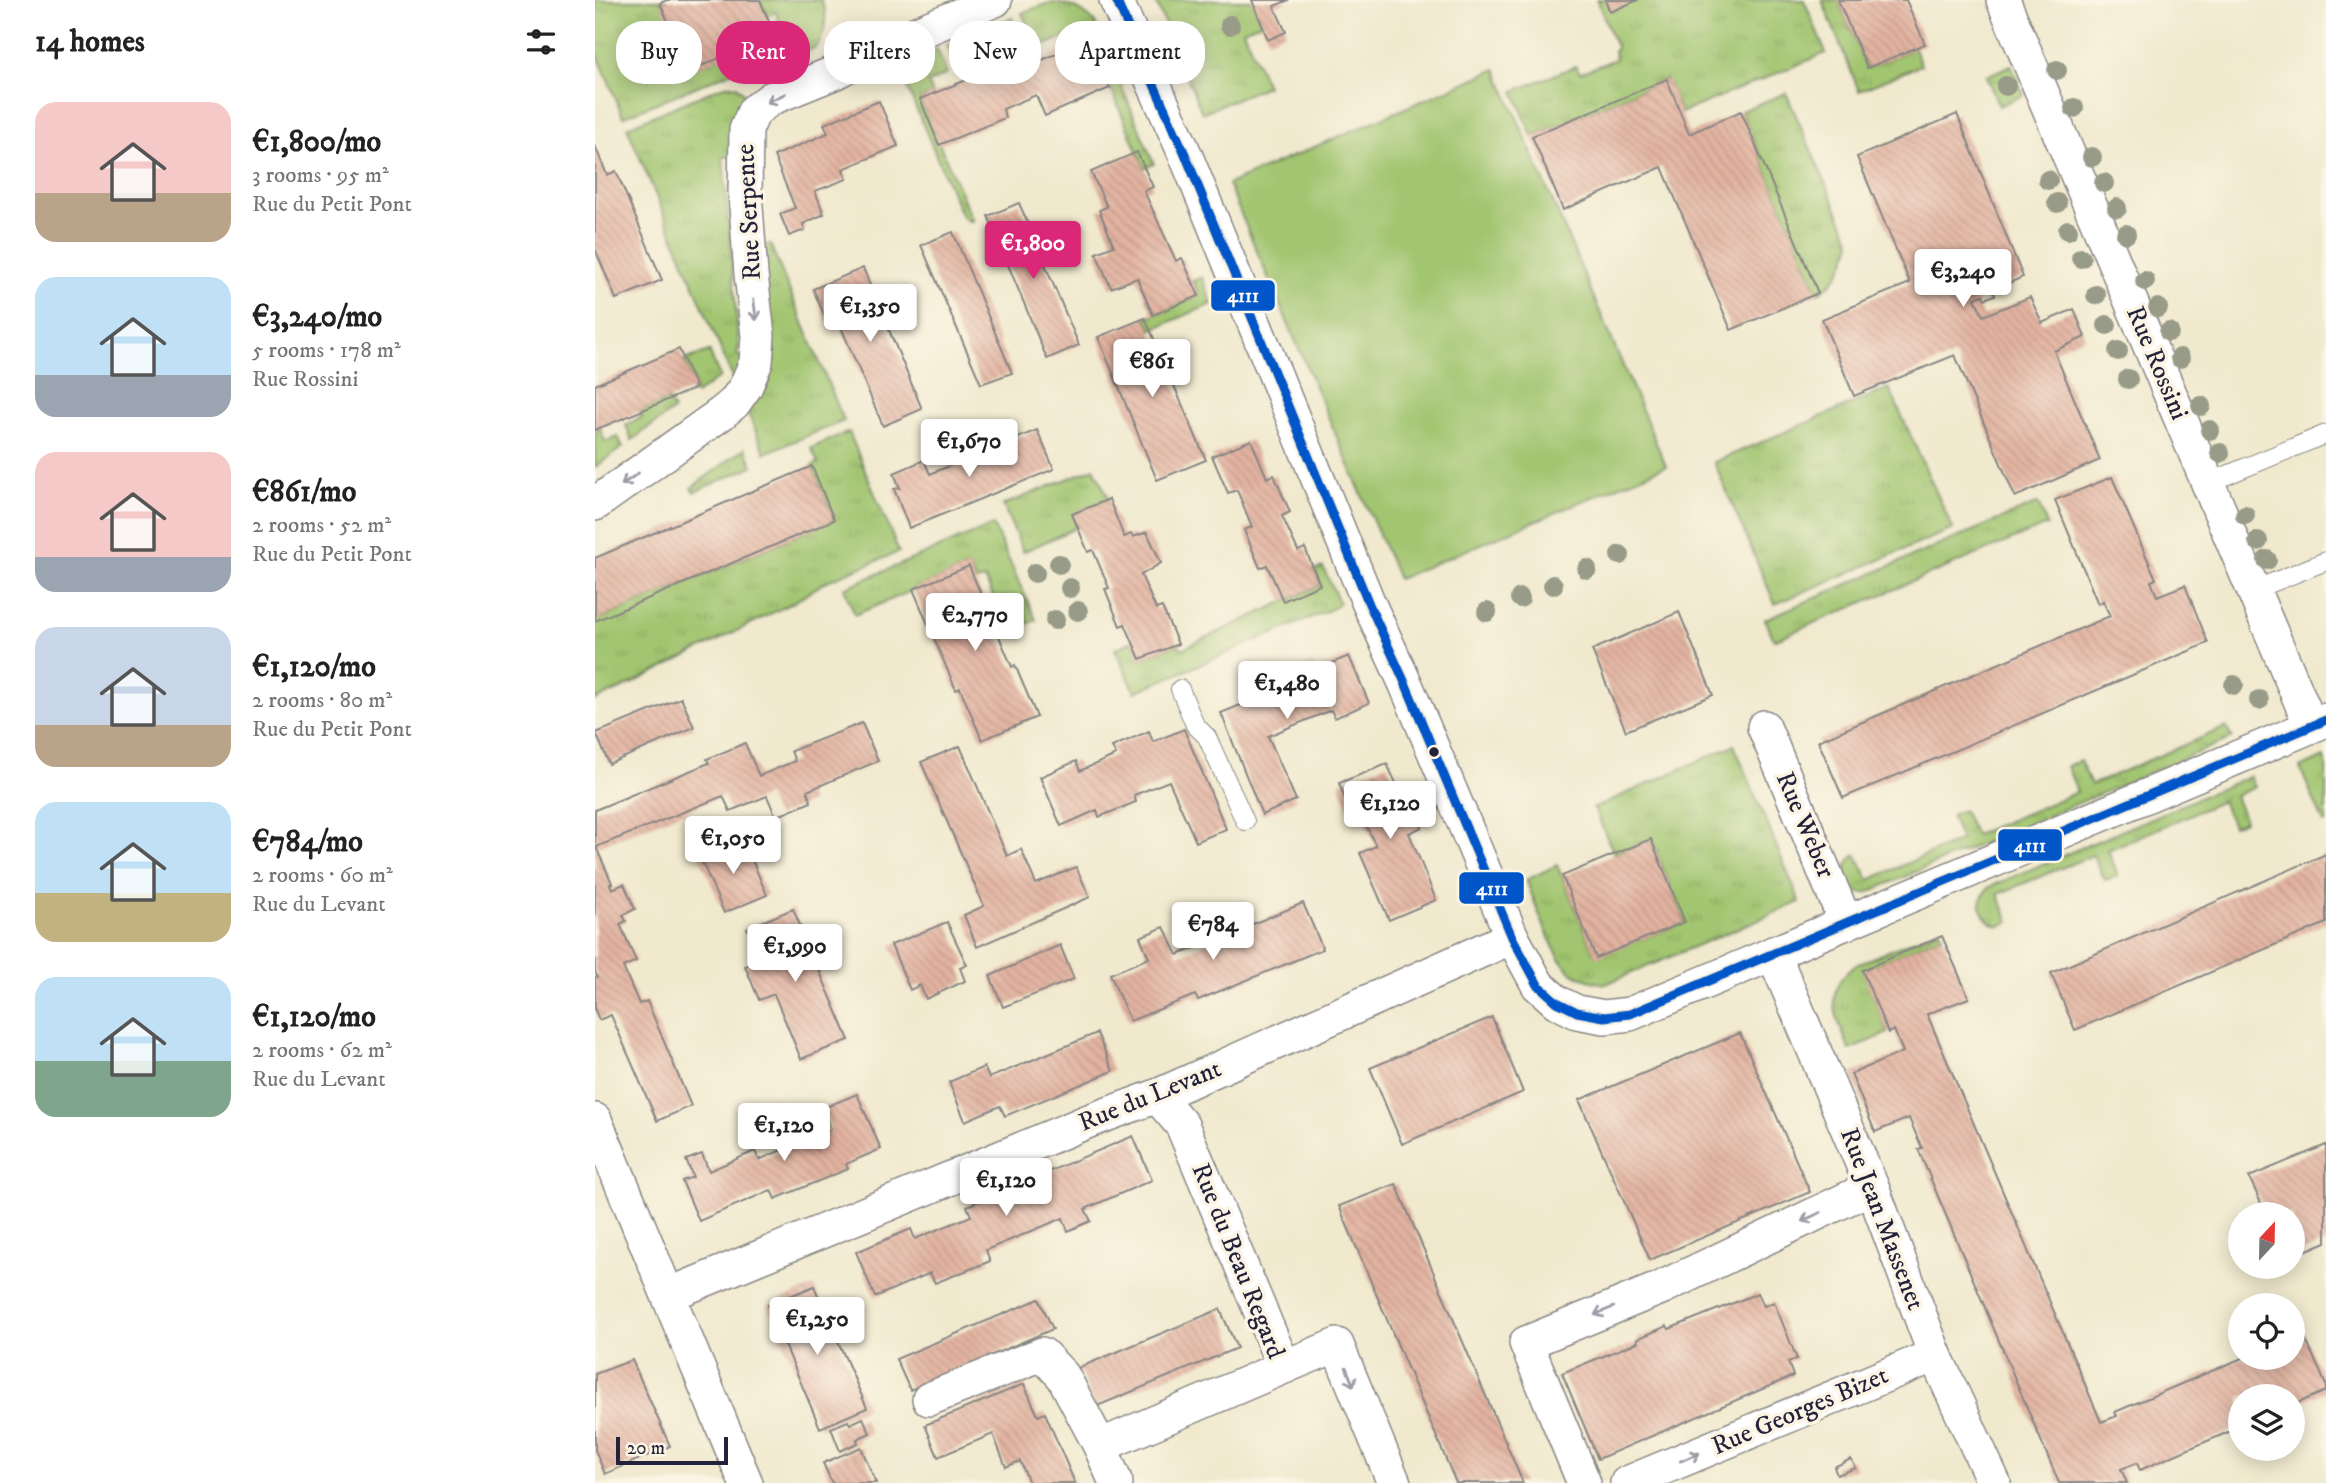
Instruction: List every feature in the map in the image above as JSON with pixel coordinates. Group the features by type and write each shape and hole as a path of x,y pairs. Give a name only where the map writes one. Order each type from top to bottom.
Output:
{"street":[{"name":"Rue Serpente","path":"595,504 734,403 746,386 756,362 758,336 745,192 745,130 754,111 772,98 995,0"},
{"path":"1116,0 1185,154 1369,604 1512,937 1538,985 1557,1002 1577,1012 1604,1017 1630,1014 2319,723"},
{"name":"Rue Rossini","path":"2003,0 2254,590 2319,723"},
{"name":"Rue Weber","path":"1764,727 1846,923"},
{"name":"Rue du Levant","path":"668,1295 1089,1121 1157,1096 1512,937"},
{"name":"Rue Jean Massenet","path":"1773,953 1872,1187 1935,1355 1994,1483"},
{"name":"Rue du Beau Regard","path":"1100,1446 1284,1367 1222,1184 1182,1125 1157,1096"},
{"path":"595,1120 746,1483"},
{"path":"1584,1483 1526,1343 1663,1287 1872,1187"},
{"path":"1284,1367 1337,1345 1394,1483"},
{"path":"929,1399 1042,1354 1063,1376 1116,1483"},
{"name":"Rue Georges Bizet","path":"1627,1483 1935,1355"}],"lane":[{"path":"2208,483 2326,434"},
{"path":"2254,590 2326,561"},
{"path":"1180,689 1195,725 1207,737 1245,821"}],"green space":[{"path":"595,0 667,0 661,3 669,21 616,21 616,84 702,84 702,65 716,59 716,78 623,117 595,48"},
{"path":"760,0 821,0 825,21 817,47 810,50 810,21 779,21 776,12 767,16"},
{"path":"1155,0 1252,0 1261,23 1243,30 1267,86 1202,113 1190,84 1205,84 1205,21 1164,21"},
{"path":"1597,0 1804,0 1826,53 1681,113 1666,79 1532,136 1514,91 1576,66 1580,73 1616,59 1614,51 1617,49"},
{"path":"1822,0 1838,0 1867,68 1914,48 1921,65 1859,91"},
{"path":"1049,3 1062,4 1085,14 1093,21 1055,21 1055,41 1041,47 1041,21 1026,21 1022,13"},
{"path":"937,49 947,74 935,80"},
{"path":"2011,65 2024,95 1999,106 1986,76"},
{"path":"1496,69 1666,466 1398,579 1228,184"},
{"path":"906,84 928,84 933,94 920,99 973,221 962,216"},
{"path":"1109,84 1121,84 1154,164 1144,168"},
{"path":"730,85 737,86 748,98 734,118 735,156 723,157 739,346 737,355 747,361 735,383 627,127"},
{"path":"1786,93 1851,241 1840,271 1830,284 1818,293 1741,111"},
{"path":"770,244 844,421 765,453 745,406 759,248"},
{"path":"1202,277 1212,304 1151,330 1145,318 1199,296 1193,281"},
{"path":"709,351 720,377 696,394 691,390 696,388 684,360"},
{"path":"1889,388 1953,529 1775,604 1714,462"},
{"path":"668,400 674,410 632,440 626,425 642,417 640,411"},
{"path":"600,428 605,442 618,437 623,447 595,467 595,430"},
{"path":"849,432 899,552 827,581 794,602 595,700 595,621 834,520 812,466 818,462 811,448"},
{"path":"745,448 753,466 694,492 691,488"},
{"path":"1094,468 1109,499 1073,514 1078,527 1023,552 1003,505"},
{"path":"2038,503 2047,525 1774,640 1765,619"},
{"path":"993,525 1036,620 1008,632 1000,615 1010,610 1004,597 995,600 985,579 976,581 969,566 855,615 844,588"},
{"path":"1323,567 1339,602 1334,608 1135,692 1115,649 1133,641 1140,659 1178,644 1182,649 1320,585 1314,570"},
{"path":"2226,727 2232,738 1866,893 1860,893 1847,882 1846,867 1856,855 1869,880 1961,840 1951,815 1963,810 1975,835 2077,792 2067,766 2080,760 2091,785"},
{"path":"1734,745 1800,902 1606,984 1573,973 1562,962 1550,940 1526,880 1557,865 1596,957 1685,922 1651,839 1614,854 1594,808"},
{"path":"2324,757 2326,761 2326,823 2300,768"},
{"path":"2250,776 2255,787 2235,796 2245,821 2233,826 2222,801 2108,850 2118,876 2105,880 2093,855 1998,894 2009,922 1999,926 1984,915 1981,904 1989,887"},
{"path":"1940,929 1942,936 1863,970 1888,1033 1850,1050 1836,1014 1835,993 1839,982 1858,964"}],"building":[{"path":"667,0 760,0 769,21 716,21 716,60 702,66 702,21 668,21 660,3"},
{"path":"1252,0 1289,0 1274,6 1286,32 1268,40"},
{"path":"1605,0 1638,0 1610,12"},
{"path":"1838,0 1906,0 1925,44 1867,68"},
{"path":"1055,55 1055,84 1108,84 1110,88 1045,116 1036,95 1003,109 1005,118 939,145 920,99 957,84 1041,84 1041,60"},
{"path":"1667,79 1689,134 1741,111 1818,293 1731,330 1662,167 1563,210 1532,136"},
{"path":"879,101 898,146 843,169 847,179 815,191 824,214 803,224 805,230 789,236 780,214 795,208 774,156 828,133 824,124"},
{"path":"1957,114 2023,277 1993,290 1995,295 1985,299 1983,295 1975,298 1983,316 2030,297 2042,323 2074,309 2085,337 2054,351 2100,460 2015,497 1955,355 1854,396 1822,319 1910,283 1857,157"},
{"path":"595,146 607,175 616,171 662,280 616,299 595,249"},
{"path":"1137,152 1153,187 1144,191 1176,261 1182,258 1199,296 1153,315 1137,278 1111,288 1096,253 1114,246 1099,210 1107,207 1091,172"},
{"path":"1019,203 1079,345 1047,359 988,216"},
{"path":"953,232 1012,373 981,384 921,245"},
{"path":"863,268 922,409 883,426 838,320 828,324 813,289"},
{"path":"1145,318 1206,460 1157,480 1098,337"},
{"path":"679,349 696,388 595,430 595,385"},
{"path":"1037,430 1054,469 909,528 894,489 900,488 894,473 924,460 930,474"},
{"path":"1251,440 1267,478 1274,475 1290,512 1282,516 1298,551 1305,548 1320,585 1283,601 1267,565 1260,568 1244,530 1252,527 1237,490 1228,493 1212,456"},
{"path":"812,466 834,520 595,621 595,558"},
{"path":"2112,477 2156,579 2151,581 2157,596 2185,585 2208,643 1843,798 1818,741 2110,616 2103,601 2098,604 2055,500"},
{"path":"1109,499 1124,537 1147,532 1161,563 1141,575 1156,609 1162,607 1178,644 1140,659 1125,624 1120,626 1105,589 1109,588 1093,550 1088,552 1072,514"},
{"path":"969,566 1012,667 1015,665 1037,717 982,740 960,688 956,690 913,589"},
{"path":"1679,612 1713,695 1626,731 1592,650"},
{"path":"1349,656 1369,703 1335,718 1331,710 1268,736 1296,800 1262,815 1221,713 1253,700 1249,689 1312,663 1315,670"},
{"path":"681,698 694,727 609,764 596,733"},
{"path":"862,723 878,761 807,791 811,802 776,817 767,796 730,811 723,796 596,847 612,883 612,889 624,884 635,909 623,915 626,921 620,924 636,961 623,967 639,1004 647,1001 691,1106 657,1121 611,1015 599,1020 595,1010 595,810 709,763 707,759 745,743 759,776 795,761 791,751"},
{"path":"1184,729 1226,829 1196,842 1169,781 1134,795 1136,802 1099,817 1097,810 1061,826 1040,777 1076,761 1080,771 1116,755 1112,747 1149,731 1153,742"},
{"path":"960,746 1007,856 1021,849 1036,884 1076,867 1090,897 977,947 964,915 984,906 921,762"},
{"path":"1387,764 1402,796 1407,793 1422,827 1409,833 1436,900 1389,920 1360,853 1376,846 1360,813 1352,817 1339,783"},
{"path":"743,839 767,895 724,913 700,857"},
{"path":"1651,839 1685,922 1596,958 1562,876"},
{"path":"2326,854 2326,923 2075,1030 2051,973"},
{"path":"1303,903 1323,949 1198,1000 1195,995 1130,1021 1110,974 1149,958 1140,937 1164,927 1178,955"},
{"path":"793,909 849,1040 801,1059 774,994 759,1000 745,966 760,959 747,928"},
{"path":"947,922 967,965 960,968 965,981 926,999 920,985 910,990 891,945"},
{"path":"1942,936 1969,998 1927,1014 2101,1422 2117,1416 2115,1412 2228,1364 2228,1370 2305,1370 2305,1338 2326,1385 2326,1391 2305,1400 2305,1384 2228,1384 2228,1432 2140,1470 2137,1463 2121,1469 2127,1483 2059,1483 1918,1149 1922,1148 1909,1118 1875,1132 1851,1074 1903,1052 1894,1030 1888,1033 1862,970"},
{"path":"1060,945 1074,979 1003,1007 990,976"},
{"path":"1492,1017 1523,1092 1402,1144 1370,1068"},
{"path":"1097,1033 1113,1071 1005,1116 1000,1106 965,1121 949,1082 984,1067 989,1078"},
{"path":"1740,1033 1810,1192 1650,1260 1579,1100"},
{"path":"857,1094 881,1149 846,1164 848,1169 775,1199 771,1190 699,1221 682,1181 693,1177 686,1160 702,1154 709,1171 755,1151 759,1160 831,1129 823,1108"},
{"path":"1133,1136 1152,1180 1085,1209 1091,1221 1068,1231 1063,1218 986,1250 990,1261 988,1262 935,1283 930,1273 875,1297 856,1252 911,1229 915,1239 971,1216 967,1206"},
{"path":"2326,1145 2326,1242 2305,1251 2305,1202 2260,1202 2249,1177"},
{"path":"1396,1184 1523,1483 1456,1483 1339,1206"},
{"path":"814,1286 867,1408 820,1428 768,1305"},
{"path":"1758,1293 1764,1306 1774,1302 1797,1359 1788,1362 1793,1376 1598,1459 1562,1373 1638,1342 1637,1339 1667,1326 1669,1329"},
{"path":"1039,1299 1053,1329 910,1390 896,1359"},
{"path":"1220,1309 1237,1348 1095,1407 1078,1368"},
{"path":"632,1360 670,1446 605,1474 595,1450 595,1374"},
{"path":"1024,1384 1038,1416 1045,1413 1075,1483 1029,1483 1020,1461 1006,1467 993,1434 938,1457 925,1425"},
{"path":"863,1418 870,1433 857,1439 858,1443 840,1451 831,1428"},
{"path":"861,1447 876,1483 832,1483 823,1463"},
{"path":"1851,1459 1856,1468 1837,1475 1834,1467"}],"transit line":[{"name":"4111","path":"1116,0 1185,154 1369,604 1512,937 1538,985 1557,1002 1577,1012 1604,1017 1630,1014 2326,720"}]}
